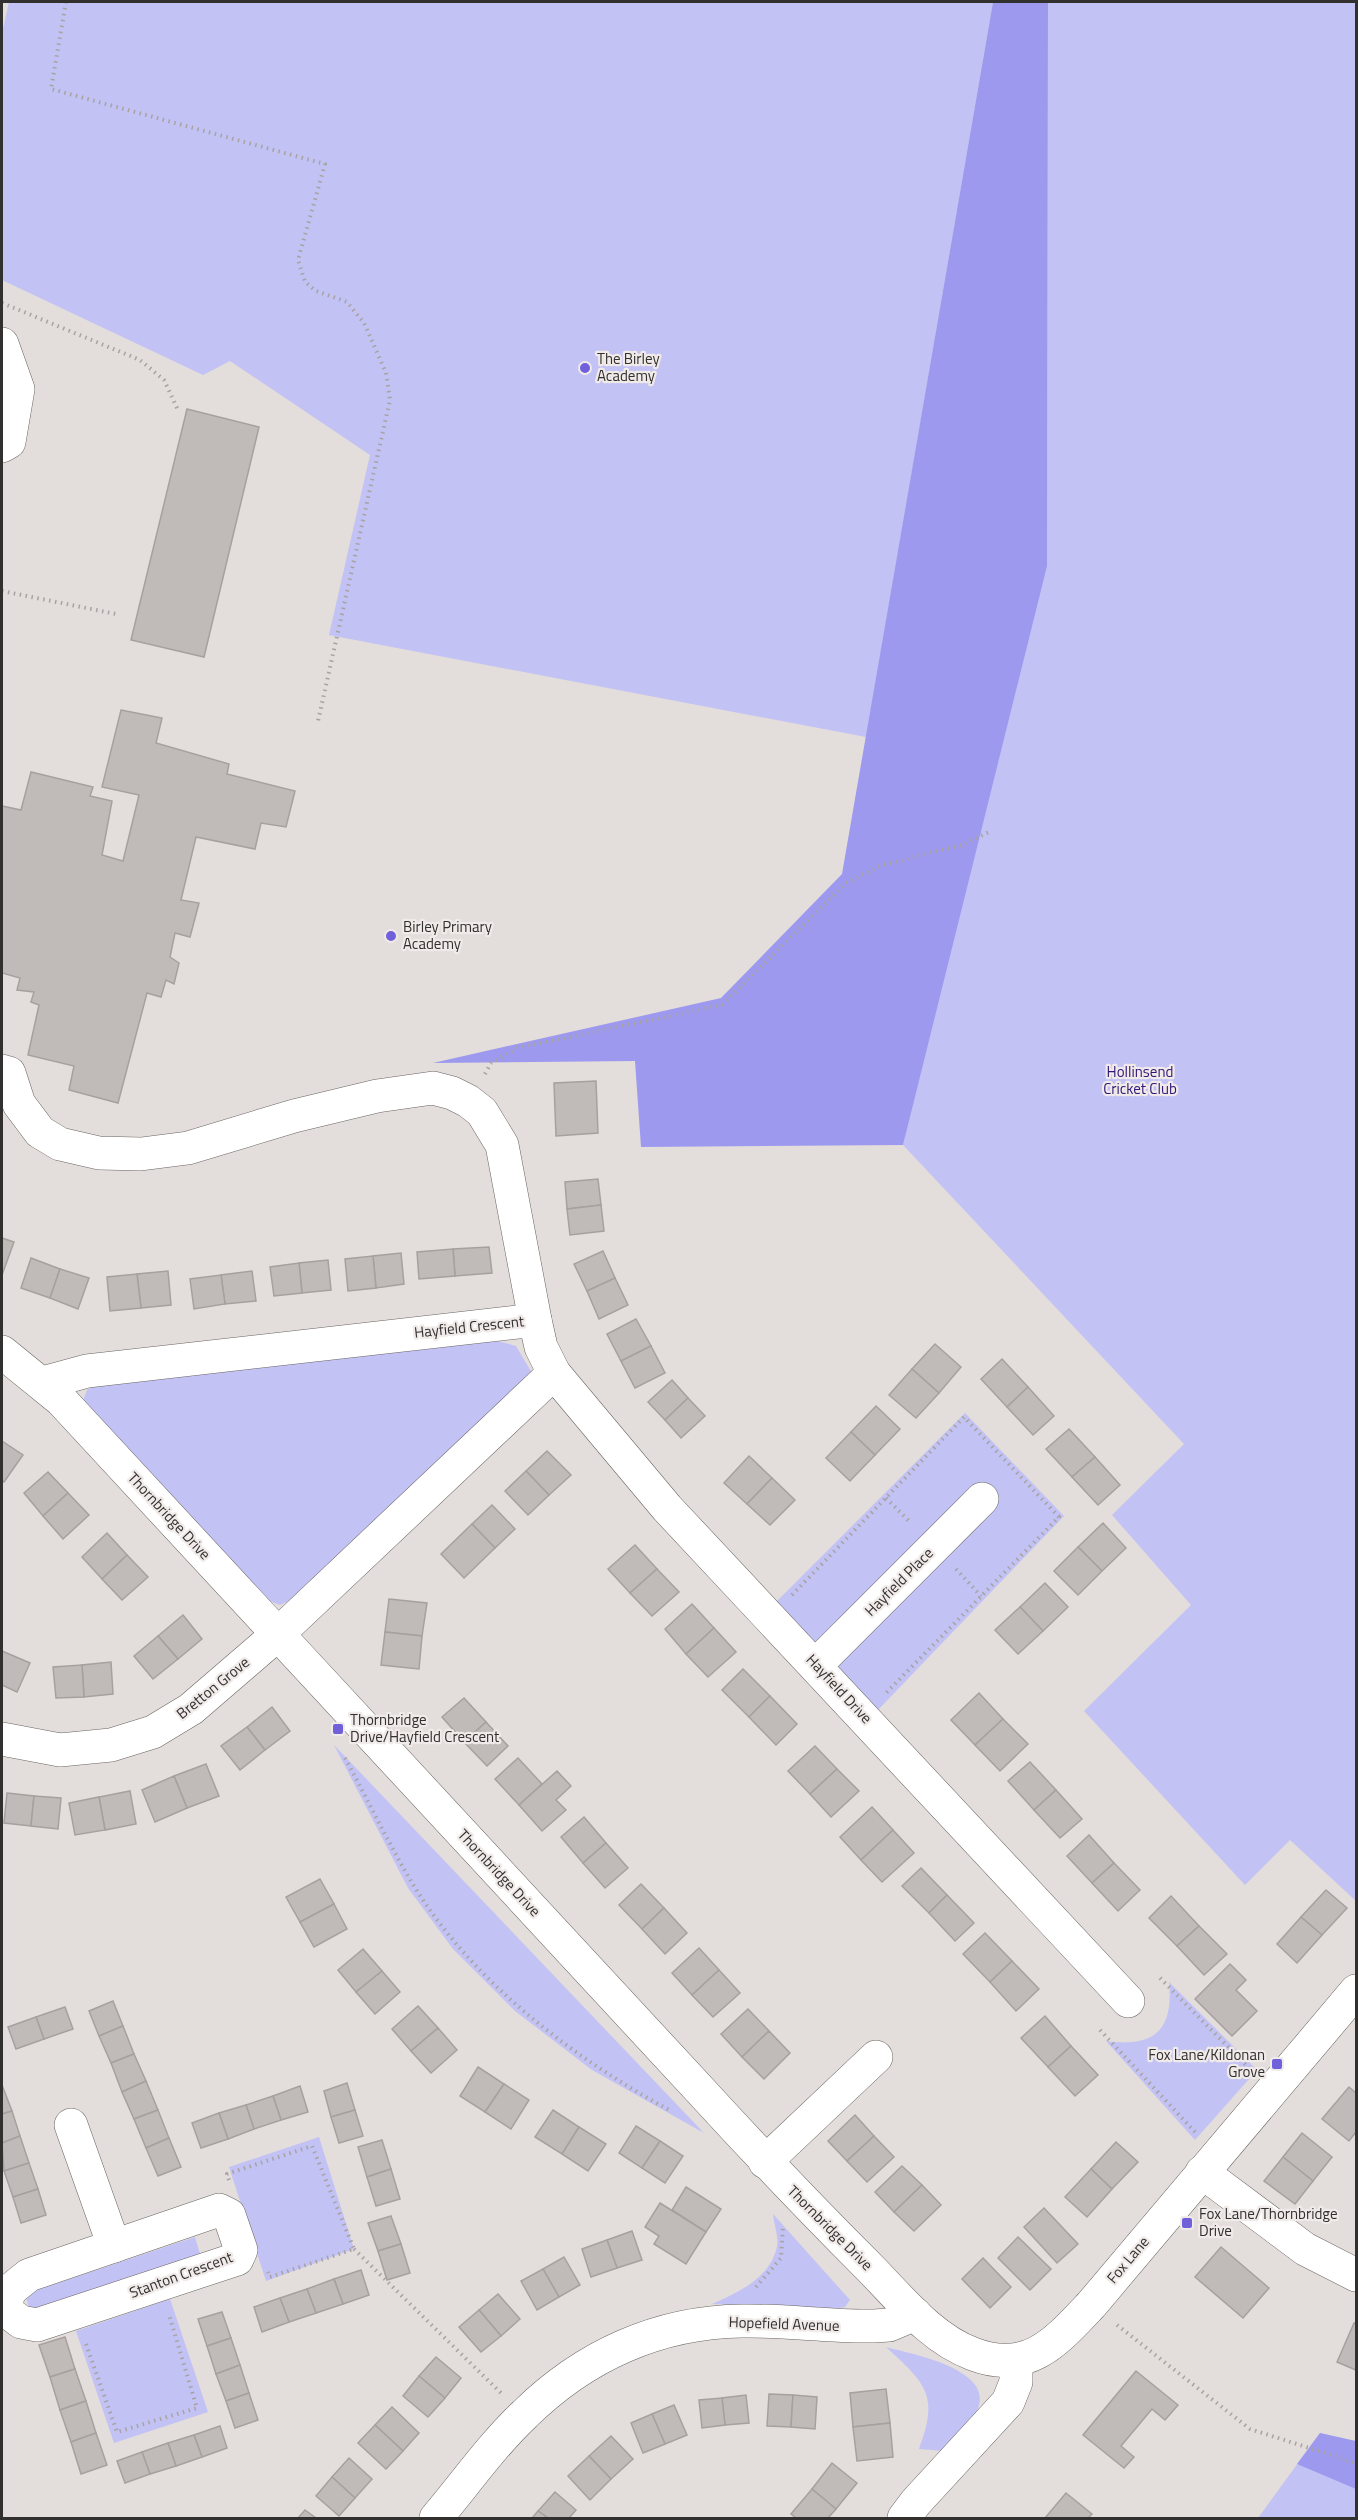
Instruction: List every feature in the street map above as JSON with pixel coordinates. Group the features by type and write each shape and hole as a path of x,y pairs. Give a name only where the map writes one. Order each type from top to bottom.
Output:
{"street":[{"path":"2,344 18,389 9,442 2,446"},
{"path":"2,1071 9,1073 19,1104 40,1132 60,1144 99,1153 130,1154 188,1148 294,1116 377,1096 433,1088 468,1101 492,1125 502,1145 535,1320"},
{"name":"Hayfield Crescent","path":"43,1383 87,1371 535,1320 541,1347 554,1373"},
{"name":"Thornbridge Drive","path":"2,1352 43,1383 765,2162 915,2314 944,2339 972,2354 988,2359 1016,2361"},
{"path":"278,1634 554,1373"},
{"name":"Hayfield Drive","path":"554,1373 667,1508 1128,2001"},
{"name":"Hayfield Place","path":"816,1665 982,1499"},
{"name":"Bretton Grove","path":"2,1739 60,1750 111,1746 153,1732 191,1710 278,1634"},
{"name":"Fox Lane","path":"1016,2361 1032,2357 1058,2340 1091,2305 1356,1992"},
{"path":"765,2162 876,2057"},
{"path":"71,2125 114,2246"},
{"path":"1209,2163 1305,2249 1356,2275"},
{"name":"Stanton Crescent","path":"219,2210 229,2215 241,2250 237,2259 37,2325 21,2322 3,2310 9,2291 29,2275 219,2210"},
{"name":"Hopefield Avenue","path":"436,2518 523,2415 588,2362 627,2343 670,2330 742,2320 874,2326 889,2325 915,2314"},
{"path":"904,2518 916,2502 1008,2403 1016,2382 1016,2361"}],"path":[{"path":"66,2 51,89 325,164 298,260 305,282 316,291 347,302 364,323 386,373 390,400 318,721"},
{"path":"2,303 140,360 164,380 178,410"},
{"path":"2,591 116,614"},
{"path":"468,1101 491,1063 517,1048 722,1005 846,883 882,865 962,845 991,831"},
{"path":"343,1749 344,1755 415,1887 464,1953 513,2001 584,2058 633,2091 680,2115"},
{"path":"1160,1978 1271,2090"},
{"path":"1100,2030 1209,2163"},
{"path":"229,2215 236,2200 227,2174 312,2146 354,2249 523,2415"},
{"path":"754,2289 767,2278 781,2258 783,2223"},
{"path":"241,2250 262,2260 270,2277 354,2249"},
{"path":"75,2312 117,2432 197,2408 160,2284"},
{"path":"1091,2305 1250,2430 1356,2463"}],"green space":[{"name":"The Birley Academy","path":"9,2 993,2 866,737 329,635 370,455 230,361 203,375 2,280 2,33"},
{"name":"Hollinsend Cricket Club","path":"1048,2 1356,2 1356,1901 1290,1840 1245,1885 1084,1711 1191,1605 1112,1515 1184,1444 903,1145 969,852 1047,566"},
{"path":"498,1341 516,1346 532,1373 293,1599 280,1605 267,1600 83,1401 87,1390 98,1384"},
{"path":"965,1413 1064,1516 877,1711 773,1605"},
{"path":"334,1745 704,2133 592,2070 515,2011 453,1949 408,1888"},
{"path":"1169,1982 1257,2070 1195,2140 1106,2041 1137,2041 1157,2032 1164,2024 1168,2012"},
{"path":"319,2137 354,2249 266,2281 229,2167"},
{"path":"773,2214 850,2300 845,2307 834,2309 712,2304 752,2283 767,2268 777,2247"},
{"path":"195,2237 200,2254 30,2311 25,2294"},
{"path":"170,2299 208,2412 114,2443 76,2331"},
{"path":"886,2347 948,2366 964,2374 975,2384 980,2396 977,2411 944,2451 919,2449 928,2415 925,2391 911,2371"},
{"path":"1320,2433 1356,2443 1356,2518 1258,2518"}],"shaded area":[{"path":"993,2 1048,2 1047,566 903,1145 641,1147 635,1061 433,1063 721,998 842,874"},
{"path":"1320,2433 1356,2441 1356,2489 1297,2464"}],"building":[{"path":"187,409 259,427 204,657 131,640"},
{"path":"121,710 162,718 156,743 229,764 227,774 295,791 286,827 261,823 255,849 196,837 181,900 199,903 190,937 175,933 170,957 179,963 174,984 166,980 161,997 147,993 118,1103 69,1090 74,1066 28,1055 39,1005 31,1002 34,992 17,990 20,978 2,973 2,806 21,810 31,772 93,787 90,796 112,801 102,855 123,861 139,795 102,787"},
{"path":"596,1081 598,1133 556,1136 554,1083"},
{"path":"598,1179 601,1205 567,1209 565,1182"},
{"path":"601,1205 604,1231 570,1235 567,1209"},
{"path":"2,1238 14,1242 2,1275"},
{"path":"489,1247 492,1273 455,1276 453,1249"},
{"path":"453,1249 455,1276 419,1279 417,1252"},
{"path":"603,1251 615,1278 587,1291 574,1264"},
{"path":"401,1253 404,1284 376,1288 373,1256"},
{"path":"373,1256 376,1288 348,1291 345,1259"},
{"path":"31,1258 60,1269 50,1298 21,1288"},
{"path":"328,1260 331,1290 302,1293 299,1263"},
{"path":"299,1263 302,1293 274,1296 270,1267"},
{"path":"60,1269 89,1278 78,1309 50,1298"},
{"path":"168,1271 171,1305 141,1308 137,1274"},
{"path":"252,1271 256,1301 225,1304 221,1275"},
{"path":"137,1274 141,1308 110,1311 107,1277"},
{"path":"221,1275 225,1304 194,1309 190,1279"},
{"path":"615,1278 628,1305 599,1319 587,1291"},
{"path":"636,1319 651,1346 621,1361 607,1334"},
{"path":"935,1344 961,1367 939,1393 912,1369"},
{"path":"651,1346 665,1373 635,1388 621,1361"},
{"path":"1002,1359 1028,1387 1007,1407 981,1379"},
{"path":"912,1369 939,1393 916,1418 889,1395"},
{"path":"672,1380 688,1398 665,1420 648,1402"},
{"path":"1028,1387 1054,1416 1033,1435 1007,1407"},
{"path":"688,1398 705,1416 681,1438 665,1420"},
{"path":"876,1406 900,1429 875,1455 851,1432"},
{"path":"1069,1429 1095,1457 1072,1477 1046,1449"},
{"path":"851,1432 875,1455 850,1481 826,1458"},
{"path":"2,1441 23,1455 4,1482 2,1481"},
{"path":"547,1451 571,1475 549,1495 526,1471"},
{"path":"749,1456 772,1478 747,1504 724,1483"},
{"path":"1095,1457 1120,1485 1098,1505 1072,1477"},
{"path":"526,1471 549,1495 528,1515 505,1491"},
{"path":"48,1472 68,1493 43,1516 24,1493"},
{"path":"772,1478 795,1500 770,1525 747,1504"},
{"path":"68,1493 89,1515 63,1539 43,1516"},
{"path":"492,1505 515,1529 495,1548 472,1524"},
{"path":"1103,1523 1126,1548 1102,1571 1078,1547"},
{"path":"472,1524 495,1548 464,1578 441,1554"},
{"path":"107,1533 127,1555 102,1579 82,1557"},
{"path":"635,1545 657,1569 630,1593 608,1569"},
{"path":"1078,1547 1102,1571 1078,1595 1054,1571"},
{"path":"127,1555 148,1577 122,1600 102,1579"},
{"path":"657,1569 679,1592 652,1616 630,1593"},
{"path":"1045,1583 1068,1607 1043,1631 1020,1607"},
{"path":"389,1599 427,1603 422,1636 385,1632"},
{"path":"692,1604 714,1628 686,1654 665,1629"},
{"path":"1020,1607 1043,1631 1018,1654 995,1630"},
{"path":"183,1615 202,1639 178,1659 158,1636"},
{"path":"714,1628 736,1652 708,1677 686,1654"},
{"path":"385,1632 422,1636 419,1669 381,1665"},
{"path":"158,1636 178,1659 153,1679 134,1656"},
{"path":"2,1651 30,1663 17,1692 2,1685"},
{"path":"111,1662 113,1694 84,1697 82,1665"},
{"path":"82,1665 84,1697 56,1698 53,1667"},
{"path":"743,1669 770,1696 749,1717 722,1690"},
{"path":"979,1693 1003,1719 975,1745 951,1720"},
{"path":"770,1696 797,1724 776,1745 749,1717"},
{"path":"464,1698 486,1722 464,1742 442,1717"},
{"path":"272,1707 290,1731 265,1750 247,1727"},
{"path":"1003,1719 1028,1744 1000,1771 975,1745"},
{"path":"486,1722 508,1746 487,1766 464,1742"},
{"path":"247,1727 265,1750 240,1770 221,1746"},
{"path":"815,1746 837,1769 810,1794 788,1771"},
{"path":"518,1758 542,1784 519,1805 495,1779"},
{"path":"1030,1762 1056,1790 1034,1810 1008,1781"},
{"path":"206,1764 219,1796 187,1808 174,1776"},
{"path":"837,1769 859,1791 831,1817 810,1794"},
{"path":"557,1771 571,1786 556,1800 566,1810 542,1831 519,1805"},
{"path":"174,1776 187,1808 155,1822 142,1790"},
{"path":"1056,1790 1082,1819 1060,1838 1034,1810"},
{"path":"130,1791 136,1824 105,1830 99,1797"},
{"path":"7,1793 34,1796 31,1826 4,1823"},
{"path":"34,1796 61,1798 58,1829 31,1826"},
{"path":"99,1797 105,1830 75,1835 69,1803"},
{"path":"872,1807 893,1830 861,1860 840,1837"},
{"path":"584,1817 606,1843 583,1863 561,1837"},
{"path":"893,1830 914,1853 882,1882 861,1860"},
{"path":"1089,1835 1114,1863 1092,1883 1067,1856"},
{"path":"606,1843 628,1868 605,1888 583,1863"},
{"path":"1114,1863 1140,1890 1118,1911 1092,1883"},
{"path":"921,1868 947,1895 929,1913 902,1886"},
{"path":"320,1879 334,1904 300,1922 286,1897"},
{"path":"641,1884 664,1908 642,1929 619,1905"},
{"path":"1326,1890 1347,1908 1322,1935 1301,1917"},
{"path":"947,1895 974,1923 955,1941 929,1913"},
{"path":"1171,1896 1199,1926 1177,1946 1149,1918"},
{"path":"334,1904 347,1929 314,1947 300,1922"},
{"path":"664,1908 687,1933 665,1954 642,1929"},
{"path":"1301,1917 1322,1935 1297,1963 1277,1944"},
{"path":"1199,1926 1227,1954 1204,1975 1177,1946"},
{"path":"985,1933 1012,1961 990,1982 963,1954"},
{"path":"699,1948 719,1970 692,1995 672,1973"},
{"path":"363,1949 382,1971 356,1992 338,1970"},
{"path":"1012,1961 1039,1989 1016,2011 990,1982"},
{"path":"1230,1964 1246,1980 1236,1990 1257,2011 1232,2036 1195,1999"},
{"path":"719,1970 740,1993 713,2017 692,1995"},
{"path":"382,1971 400,1992 375,2014 356,1992"},
{"path":"113,2001 123,2026 99,2036 89,2011"},
{"path":"418,2006 438,2028 411,2051 392,2029"},
{"path":"65,2007 73,2029 44,2039 36,2017"},
{"path":"748,2009 769,2031 742,2057 721,2034"},
{"path":"1045,2016 1071,2046 1048,2067 1021,2038"},
{"path":"36,2017 44,2039 16,2049 8,2027"},
{"path":"123,2026 134,2054 111,2063 99,2036"},
{"path":"438,2028 457,2050 431,2073 411,2051"},
{"path":"769,2031 790,2053 764,2079 742,2057"},
{"path":"1071,2046 1098,2075 1075,2096 1048,2067"},
{"path":"134,2054 146,2081 122,2092 111,2063"},
{"path":"478,2067 504,2084 485,2112 460,2096"},
{"path":"146,2081 158,2110 134,2119 122,2092"},
{"path":"347,2083 355,2110 331,2117 324,2091"},
{"path":"504,2084 529,2100 511,2129 485,2112"},
{"path":"2,2085 12,2111 2,2114"},
{"path":"300,2086 308,2112 281,2120 273,2096"},
{"path":"1349,2087 1356,2093 1356,2132 1349,2141 1322,2119"},
{"path":"273,2096 281,2120 254,2129 246,2105"},
{"path":"246,2105 254,2129 228,2139 219,2113"},
{"path":"158,2110 169,2138 146,2148 134,2119"},
{"path":"355,2110 363,2136 339,2143 331,2117"},
{"path":"553,2110 579,2127 562,2154 535,2137"},
{"path":"12,2111 20,2136 2,2143 2,2114"},
{"path":"219,2113 228,2139 201,2148 192,2123"},
{"path":"855,2115 874,2136 847,2161 828,2141"},
{"path":"636,2126 660,2141 642,2168 619,2153"},
{"path":"579,2127 606,2144 588,2171 562,2154"},
{"path":"1302,2133 1332,2157 1313,2181 1283,2157"},
{"path":"20,2136 29,2163 4,2171 2,2143"},
{"path":"874,2136 894,2157 867,2182 847,2161"},
{"path":"169,2138 181,2167 158,2176 146,2148"},
{"path":"382,2140 391,2169 367,2177 358,2147"},
{"path":"660,2141 683,2156 665,2183 642,2168"},
{"path":"1116,2142 1138,2162 1112,2189 1091,2169"},
{"path":"1283,2157 1313,2181 1295,2204 1264,2181"},
{"path":"29,2163 38,2189 13,2197 4,2171"},
{"path":"902,2166 922,2185 894,2212 875,2192"},
{"path":"391,2169 400,2199 376,2206 367,2177"},
{"path":"1091,2169 1112,2189 1087,2217 1065,2197"},
{"path":"922,2185 941,2205 914,2231 894,2212"},
{"path":"686,2187 721,2209 706,2232 672,2210"},
{"path":"38,2189 46,2215 21,2223 13,2197"},
{"path":"660,2203 706,2232 686,2264 654,2244 659,2236 645,2227"},
{"path":"1044,2208 1078,2244 1057,2263 1024,2227"},
{"path":"391,2216 401,2244 378,2251 368,2223"},
{"path":"632,2231 642,2260 617,2268 607,2240"},
{"path":"1018,2237 1051,2269 1030,2290 998,2258"},
{"path":"607,2240 617,2268 591,2277 582,2249"},
{"path":"401,2244 410,2273 387,2280 378,2251"},
{"path":"1221,2247 1269,2288 1243,2318 1195,2277"},
{"path":"564,2257 580,2285 559,2297 543,2269"},
{"path":"983,2258 1011,2287 990,2308 962,2279"},
{"path":"543,2269 559,2297 537,2310 521,2281"},
{"path":"361,2270 369,2295 343,2304 334,2279"},
{"path":"334,2279 343,2304 316,2313 307,2289"},
{"path":"307,2289 316,2313 289,2322 280,2298"},
{"path":"498,2294 520,2319 501,2336 479,2310"},
{"path":"280,2298 289,2322 262,2332 254,2307"},
{"path":"479,2310 501,2336 481,2352 459,2327"},
{"path":"222,2312 231,2338 207,2346 198,2319"},
{"path":"1354,2323 1356,2324 1356,2370 1337,2362"},
{"path":"65,2337 75,2369 50,2377 39,2345"},
{"path":"231,2338 240,2365 216,2374 207,2346"},
{"path":"436,2357 461,2378 445,2398 419,2376"},
{"path":"240,2365 249,2393 226,2401 216,2374"},
{"path":"75,2369 86,2401 60,2410 50,2377"},
{"path":"1136,2371 1178,2405 1165,2420 1152,2409 1121,2446 1134,2457 1124,2468 1083,2435"},
{"path":"419,2376 445,2398 428,2417 403,2396"},
{"path":"886,2389 890,2423 853,2427 850,2393"},
{"path":"249,2393 258,2420 235,2428 226,2401"},
{"path":"769,2394 793,2395 791,2427 767,2426"},
{"path":"746,2395 749,2423 725,2425 722,2398"},
{"path":"793,2395 817,2397 815,2429 791,2427"},
{"path":"722,2398 725,2425 702,2428 699,2400"},
{"path":"86,2401 96,2433 71,2442 60,2410"},
{"path":"674,2405 687,2435 665,2444 652,2414"},
{"path":"392,2407 419,2433 403,2451 375,2425"},
{"path":"652,2414 665,2444 643,2453 631,2423"},
{"path":"890,2423 893,2457 857,2461 853,2427"},
{"path":"375,2425 403,2451 386,2469 358,2443"},
{"path":"220,2426 227,2448 202,2457 194,2435"},
{"path":"96,2433 107,2465 81,2474 71,2442"},
{"path":"194,2435 202,2457 176,2466 168,2443"},
{"path":"611,2436 633,2459 611,2479 589,2456"},
{"path":"168,2443 176,2466 150,2474 142,2452"},
{"path":"142,2452 150,2474 125,2483 117,2461"},
{"path":"589,2456 611,2479 590,2500 568,2476"},
{"path":"349,2458 372,2479 355,2498 332,2477"},
{"path":"832,2463 857,2483 836,2509 812,2489"},
{"path":"332,2477 355,2498 339,2516 316,2496"},
{"path":"812,2489 836,2509 828,2518 796,2518 791,2514"},
{"path":"555,2492 576,2510 569,2518 548,2518 538,2511"},
{"path":"1066,2493 1092,2514 1088,2518 1045,2518"},
{"path":"305,2510 316,2518 298,2518"},
{"path":"538,2511 548,2518 532,2518"}],"place":[{"name":"The Birley Academy","path":"585,368"},
{"name":"Birley Primary Academy","path":"391,936"},
{"name":"Thornbridge Drive/Hayfield Crescent","path":"338,1729"},
{"name":"Fox Lane/Kildonan Grove","path":"1277,2064"},
{"name":"Fox Lane/Thornbridge Drive","path":"1187,2223"}]}
